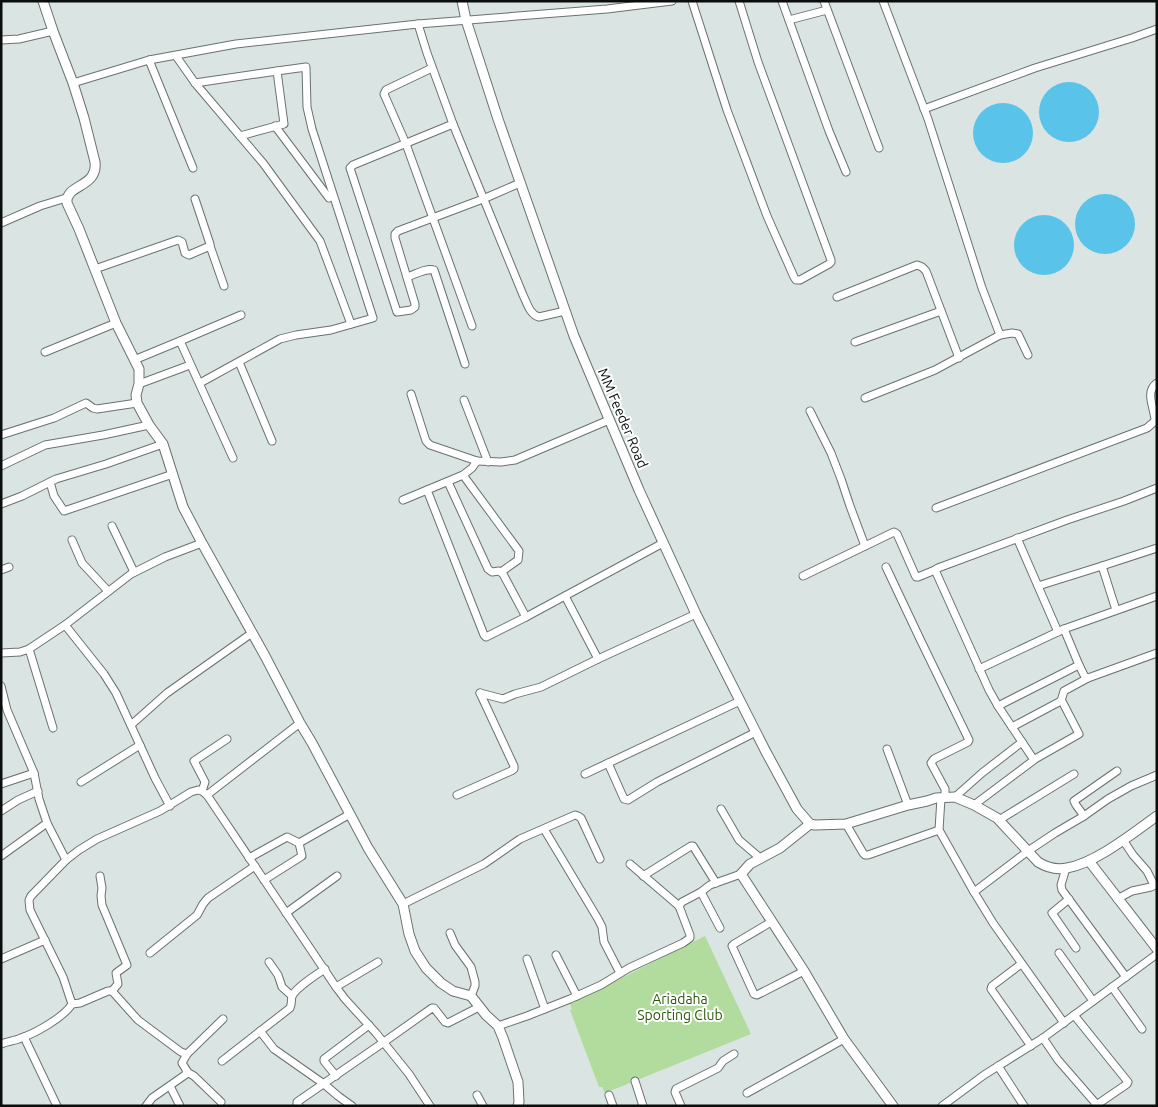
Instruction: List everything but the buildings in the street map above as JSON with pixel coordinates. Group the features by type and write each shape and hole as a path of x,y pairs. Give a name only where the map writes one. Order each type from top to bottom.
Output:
{"street":[{"path":"1,223 40,206 66,198 70,192 88,181 96,169 84,118 73,83 42,1"},
{"name":"MM Feeder Road","path":"462,1 466,20 520,183 574,336 609,420 696,614 797,809 810,824"},
{"path":"73,83 149,60 236,44 418,24 597,10 672,1"},
{"path":"692,1 727,110 767,216 794,277 796,280 800,280 829,264 831,260 758,62 739,1"},
{"path":"782,1 829,131 846,172"},
{"path":"824,1 879,148"},
{"path":"883,1 924,109 982,288 1000,336"},
{"path":"789,20 827,10"},
{"path":"418,24 453,124 523,295 536,317 539,318 565,311"},
{"path":"924,109 1035,68 1157,29"},
{"path":"1,40 19,39 52,31"},
{"path":"176,56 195,83 263,162 320,241 351,324"},
{"path":"149,60 192,168"},
{"path":"195,83 306,67 307,107 312,129 374,318 325,331 296,334 280,340 200,383"},
{"path":"432,68 385,92 406,144 472,326"},
{"path":"240,136 284,124 277,71"},
{"path":"453,124 353,165 350,169 397,312 412,310 416,304 395,234 398,231 520,183"},
{"path":"275,126 329,198"},
{"path":"66,198 116,323 139,369 140,384 136,395 137,403 162,444 183,507 368,848 403,904 415,951 426,968 441,983 453,991 471,996 498,1026 518,1082 518,1106"},
{"path":"195,199 224,286"},
{"path":"95,269 178,240 182,242 185,252 189,255 210,246"},
{"path":"838,297 917,265 922,267 926,271 958,358"},
{"path":"408,277 427,270 434,270 465,364"},
{"path":"855,342 941,311"},
{"path":"134,360 241,314"},
{"path":"45,352 116,323"},
{"path":"864,398 935,370 1000,336 1012,332 1018,334 1028,355"},
{"path":"180,341 233,458"},
{"path":"239,362 272,441"},
{"path":"140,384 190,365"},
{"path":"936,508 1147,428 1155,422 1150,397 1153,386 1157,383"},
{"path":"410,394 426,441 430,445 477,461 515,460 609,420"},
{"path":"464,400 488,462"},
{"path":"1,435 54,418 86,403 97,409 137,403"},
{"path":"810,411 831,453 865,546"},
{"path":"1,466 46,445 149,425"},
{"path":"1,504 82,470 106,464 162,444"},
{"path":"403,500 463,475 477,461"},
{"path":"50,482 54,496 64,511 173,474"},
{"path":"448,482 488,569 492,572 501,572 518,560 519,551 463,475"},
{"path":"803,576 895,532 898,534 916,577 918,577 1017,538 1157,488"},
{"path":"427,490 486,637 663,543"},
{"path":"112,526 134,572"},
{"path":"1017,538 1038,586 1079,665 1088,678"},
{"path":"72,540 82,563 108,591"},
{"path":"1,653 20,652 29,649 65,625 134,572 202,543"},
{"path":"1038,586 1157,548"},
{"path":"1102,566 1116,610"},
{"path":"1,570 9,567"},
{"path":"886,567 969,740 934,759 932,762 950,797"},
{"path":"935,570 979,669 998,706 1034,759"},
{"path":"501,572 526,617"},
{"path":"565,596 598,659"},
{"path":"979,669 1061,630 1157,596"},
{"path":"457,795 514,769 480,693 503,699 541,687 696,614"},
{"path":"65,625 104,674 116,693 170,806"},
{"path":"131,725 168,693 252,633"},
{"path":"29,649 53,728"},
{"path":"1012,727 1061,701 1064,691 1088,678 1157,653"},
{"path":"998,706 1079,665"},
{"path":"1,686 7,710 34,773 47,822 66,860"},
{"path":"585,774 740,701"},
{"path":"974,806 1034,759 1079,734 1061,701"},
{"path":"205,793 300,723"},
{"path":"608,763 624,799 628,800 657,782 756,732"},
{"path":"205,793 205,782 194,761 227,739"},
{"path":"1022,742 950,797 941,798 939,830 993,923 1064,1022"},
{"path":"81,782 140,745"},
{"path":"887,749 908,804"},
{"path":"1084,816 1074,801 1117,770"},
{"path":"1,784 34,773"},
{"path":"999,820 1074,774"},
{"path":"974,892 1028,851 1122,790 1157,775"},
{"path":"72,1004 63,977 30,910 29,900 66,860 79,850 97,839 170,806 191,792 198,790 205,793 336,987 409,1074 427,1105"},
{"path":"1,811 18,800 38,791"},
{"path":"679,906 682,902 710,885 741,874 750,864 780,848 810,824 846,824 908,804 936,798 950,797 974,806 999,820 1038,862 1060,869 1082,864 1157,816"},
{"path":"721,809 739,840 760,858"},
{"path":"299,843 350,814"},
{"path":"403,904 484,864 520,839 575,815 580,818 600,859"},
{"path":"1,856 47,822"},
{"path":"846,824 863,853 868,855 939,830"},
{"path":"544,829 600,922 604,942 620,973"},
{"path":"249,858 287,837 299,843"},
{"path":"1117,899 1132,891 1156,885 1122,840"},
{"path":"264,880 302,856 299,843"},
{"path":"643,876 693,846 716,883"},
{"path":"1089,860 1157,949"},
{"path":"498,1026 602,985 629,968 690,938 679,906 630,864"},
{"path":"150,953 197,915 208,898 255,866"},
{"path":"1066,868 1061,887 1126,977"},
{"path":"741,874 804,971 844,1039 893,1106"},
{"path":"2,1042 24,1037 51,1023 68,1010 72,1004 80,1003 112,991 118,984 116,973 127,965 102,905 100,876"},
{"path":"286,913 337,876"},
{"path":"701,892 720,928"},
{"path":"1069,899 1052,913 1076,948"},
{"path":"772,922 732,946 754,994 757,995 804,971"},
{"path":"450,933 455,945 471,967 476,986 471,996"},
{"path":"1,960 45,940"},
{"path":"1060,953 1093,1001"},
{"path":"942,1106 998,1066 1043,1038 1157,954"},
{"path":"556,955 577,996"},
{"path":"527,959 545,1009"},
{"path":"269,962 278,974 282,987 292,996"},
{"path":"336,987 378,962"},
{"path":"1021,964 992,986 991,989 1031,1046"},
{"path":"222,1061 290,1008 292,996 325,969"},
{"path":"1112,987 1142,1029"},
{"path":"112,991 138,1020 181,1052 187,1054"},
{"path":"299,1106 297,1102 432,1008 448,1024 479,1006"},
{"path":"1043,1038 1097,1105 1127,1084 1128,1082 1074,1015"},
{"path":"221,1102 194,1076 187,1072 182,1063 187,1054 223,1019"},
{"path":"336,1076 324,1059 369,1024"},
{"path":"260,1031 274,1050 324,1084 352,1106"},
{"path":"24,1037 56,1106"},
{"path":"747,1093 844,1039"},
{"path":"681,1106 675,1092 676,1089 718,1068 723,1061 734,1054"},
{"path":"998,1066 1024,1106"},
{"path":"146,1106 152,1098 187,1072"},
{"path":"635,1081 643,1106"},
{"path":"170,1086 180,1106"},
{"path":"477,1095 483,1106"},
{"path":"609,1095 613,1106"}],"green space":[{"name":"Ariadaha Sporting Club","path":"705,936 751,1034 605,1093 602,1087 599,1087 570,1010 572,1009 570,1004"}],"water":[{"path":"1063,82 1075,82 1086,87 1094,95 1099,106 1097,124 1086,137 1075,142 1063,142 1052,137 1044,129 1039,118 1039,106 1044,95 1052,87"},
{"path":"997,103 1009,103 1020,108 1028,116 1033,127 1031,145 1020,158 1009,163 997,163 986,158 978,150 973,139 973,127 978,116 986,108"},
{"path":"1105,194 1122,199 1130,207 1135,224 1130,241 1122,249 1105,254 1088,249 1080,241 1075,224 1080,207 1088,199"},
{"path":"1044,215 1061,220 1069,228 1074,245 1069,262 1061,270 1044,275 1027,270 1019,262 1014,245 1019,228 1027,220"}]}
